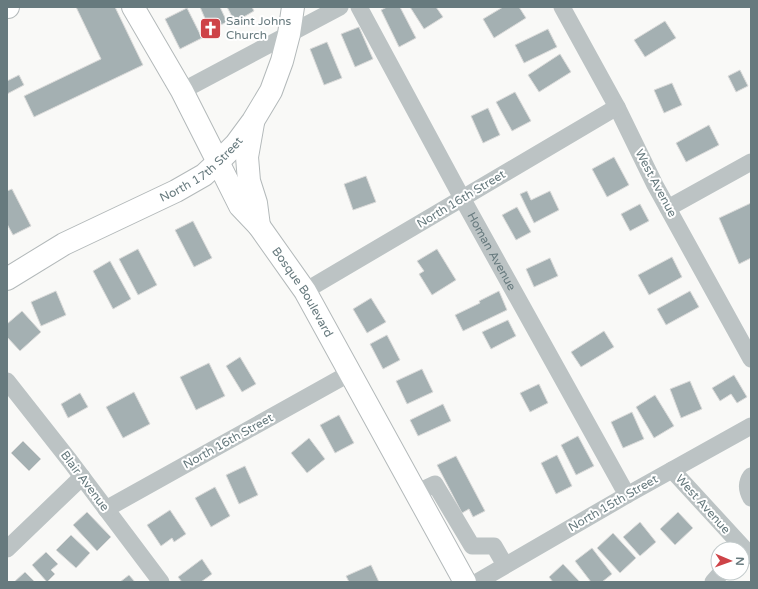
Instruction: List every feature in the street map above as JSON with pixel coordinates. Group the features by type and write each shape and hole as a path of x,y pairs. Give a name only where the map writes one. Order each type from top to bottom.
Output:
{"main road":[{"name":"Bosque Boulevard","path":"133,7 182,91 240,206 259,226 305,291 465,582"},
{"path":"289,34 293,7"},
{"name":"North 17th Street","path":"7,279 64,244 176,191 204,175 236,144 253,121 271,91 282,61 289,34"},
{"path":"253,121 247,156 249,181 256,203 259,226"}],"street":[{"path":"182,91 340,7"},
{"name":"Homan Avenue","path":"359,7 462,198 627,495"},
{"name":"West Avenue","path":"562,7 617,107 655,186 751,359"},
{"name":"North 16th Street","path":"305,291 617,107"},
{"path":"668,208 751,162"},
{"name":"North 16th Street","path":"106,509 350,373"},
{"name":"Blair Avenue","path":"7,381 161,582"},
{"name":"North 15th Street","path":"477,582 627,495 751,426"},
{"name":"West Avenue","path":"672,470 739,541"},
{"path":"751,476 748,480 748,492 751,498"},
{"path":"7,549 82,477"},
{"path":"416,493 435,484 472,546 494,546 505,565"},
{"path":"433,523 451,511"}],"building":[{"path":"76,7 115,7 143,65 34,117 24,96 101,59"},
{"path":"200,7 220,7 227,22 210,30"},
{"path":"227,7 252,7 254,11 235,22"},
{"path":"387,7 400,7 416,38 399,47 381,10"},
{"path":"410,7 436,7 443,17 424,29"},
{"path":"503,7 519,7 526,18 494,38 483,19"},
{"path":"187,8 202,38 180,49 165,19"},
{"path":"665,21 676,38 645,57 634,40"},
{"path":"359,27 373,59 355,67 341,34"},
{"path":"548,29 557,47 524,63 515,45"},
{"path":"327,42 342,78 324,85 310,49"},
{"path":"560,54 571,72 539,92 528,75"},
{"path":"740,70 748,86 736,92 728,76"},
{"path":"19,75 24,85 7,94 7,81"},
{"path":"672,83 682,105 664,113 654,90"},
{"path":"515,92 531,121 512,131 496,102"},
{"path":"488,108 500,135 483,143 471,116"},
{"path":"709,125 719,145 686,162 676,143"},
{"path":"614,157 629,185 607,197 592,169"},
{"path":"366,176 376,202 353,210 344,184"},
{"path":"12,189 31,226 13,235 7,224 7,191"},
{"path":"527,191 531,200 550,191 559,210 534,223 520,194"},
{"path":"751,203 751,258 739,264 719,218"},
{"path":"640,204 649,221 630,231 621,214"},
{"path":"517,207 531,232 516,240 502,215"},
{"path":"193,221 212,258 194,267 175,230"},
{"path":"138,249 157,285 138,295 119,259"},
{"path":"437,249 456,280 432,295 419,274 424,271 417,261"},
{"path":"672,257 682,277 649,295 638,275"},
{"path":"550,258 558,276 534,287 526,269"},
{"path":"110,261 131,299 113,309 93,271"},
{"path":"56,291 66,315 41,326 31,302"},
{"path":"499,291 507,310 463,331 455,315 480,303 479,301"},
{"path":"690,291 699,307 666,325 657,309"},
{"path":"371,298 386,322 367,333 353,309"},
{"path":"22,311 41,332 20,351 7,337 7,324"},
{"path":"508,320 516,336 491,349 482,332"},
{"path":"604,331 614,347 581,367 571,352"},
{"path":"387,335 400,360 383,369 370,344"},
{"path":"240,357 256,384 242,392 226,366"},
{"path":"209,363 225,396 196,410 180,377"},
{"path":"422,369 433,392 407,404 396,381"},
{"path":"734,375 747,397 737,403 731,394 720,401 712,388"},
{"path":"690,381 702,409 681,418 670,389"},
{"path":"539,384 548,403 530,412 520,393"},
{"path":"134,392 150,424 123,438 106,407"},
{"path":"80,393 88,407 68,418 61,404"},
{"path":"655,395 674,426 654,438 636,407"},
{"path":"443,404 451,421 418,436 410,420"},
{"path":"632,412 644,439 623,448 611,422"},
{"path":"339,415 354,443 335,453 320,425"},
{"path":"578,436 594,466 576,475 561,445"},
{"path":"309,438 325,459 307,473 291,453"},
{"path":"23,441 41,459 29,471 11,453"},
{"path":"557,455 572,486 556,494 541,463"},
{"path":"456,456 485,511 473,517 469,509 462,513 437,465"},
{"path":"245,466 258,495 239,504 226,475"},
{"path":"215,487 230,516 211,527 195,498"},
{"path":"170,510 186,534 174,542 172,538 161,546 147,525"},
{"path":"87,512 111,537 97,551 73,525"},
{"path":"678,512 693,528 675,545 660,529"},
{"path":"640,522 656,542 640,556 623,537"},
{"path":"613,533 636,558 620,573 597,548"},
{"path":"71,535 90,553 76,568 56,550"},
{"path":"592,548 612,574 602,582 591,582 575,561"},
{"path":"46,552 58,564 51,570 55,574 47,582 32,565"},
{"path":"202,559 212,574 201,582 182,582 178,577"},
{"path":"563,564 580,582 553,582 549,577"},
{"path":"371,565 379,582 349,582 346,576"},
{"path":"25,572 35,582 14,582"},
{"path":"129,575 135,582 120,582"}],"place":[{"name":"Saint Johns Church","path":"211,28"}]}
